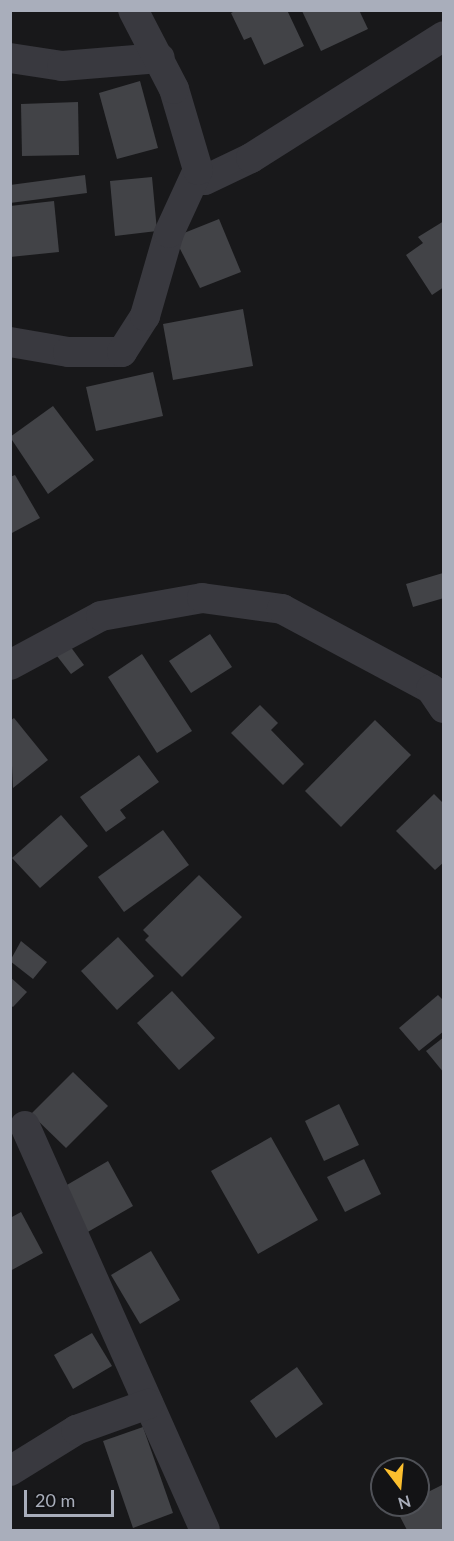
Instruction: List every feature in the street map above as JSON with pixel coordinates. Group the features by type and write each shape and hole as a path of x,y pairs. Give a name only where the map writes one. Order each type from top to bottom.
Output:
{"street":[{"path":"133,10 160,58 198,170 205,180 251,158 444,36"},
{"path":"10,58 62,66 160,58"},
{"path":"10,342 68,352 122,352 145,316 169,233 198,170"},
{"path":"10,665 101,616 202,598 282,609 439,695"},
{"path":"25,1126 205,1530"},
{"path":"10,1471 76,1430 148,1404"}],"building":[{"path":"237,10 287,10 304,46 264,65 251,37 244,40 231,13"},
{"path":"359,10 368,29 321,51 302,11"},
{"path":"140,81 158,148 117,159 99,93"},
{"path":"78,102 79,155 22,156 21,104"},
{"path":"85,175 87,193 10,203 10,185"},
{"path":"152,177 157,231 115,236 110,181"},
{"path":"54,201 59,252 10,257 10,206"},
{"path":"219,219 241,272 200,288 174,237"},
{"path":"444,221 444,287 432,295 406,255 423,243 418,237"},
{"path":"243,309 253,366 173,380 163,324"},
{"path":"153,372 163,416 96,431 86,387"},
{"path":"53,406 94,460 48,494 10,437"},
{"path":"15,475 40,518 10,534 10,477"},
{"path":"443,573 444,598 413,607 406,584"},
{"path":"210,634 232,667 191,693 169,661"},
{"path":"70,646 84,665 71,674 57,656"},
{"path":"142,654 192,731 157,753 108,677"},
{"path":"260,705 278,723 271,730 304,764 283,785 231,733"},
{"path":"14,718 48,760 13,788 10,721"},
{"path":"375,720 411,755 341,827 305,791"},
{"path":"139,755 159,782 120,810 126,818 106,832 80,797"},
{"path":"434,794 444,804 444,862 435,870 396,831"},
{"path":"61,815 88,846 40,888 12,858"},
{"path":"163,830 189,865 124,912 98,877"},
{"path":"199,875 242,917 182,977 145,940 149,936 143,930"},
{"path":"118,937 154,976 117,1010 81,971"},
{"path":"21,941 47,962 33,979 10,961"},
{"path":"10,977 27,992 13,1007 10,1005"},
{"path":"172,991 215,1038 179,1070 137,1023"},
{"path":"438,995 444,1001 444,1031 419,1051 399,1028"},
{"path":"444,1037 444,1073 426,1051"},
{"path":"73,1072 108,1106 66,1148 31,1114"},
{"path":"339,1104 359,1145 324,1161 305,1121"},
{"path":"271,1137 318,1220 258,1254 211,1171"},
{"path":"364,1159 381,1194 345,1212 327,1177"},
{"path":"108,1161 133,1206 86,1233 60,1189"},
{"path":"21,1212 43,1253 10,1271 10,1218"},
{"path":"151,1251 180,1300 140,1324 111,1275"},
{"path":"92,1333 112,1366 73,1389 54,1355"},
{"path":"297,1367 323,1404 276,1438 250,1401"},
{"path":"143,1427 173,1513 133,1528 103,1441"},
{"path":"444,1484 444,1530 407,1530 400,1517 430,1517 430,1491"}]}
